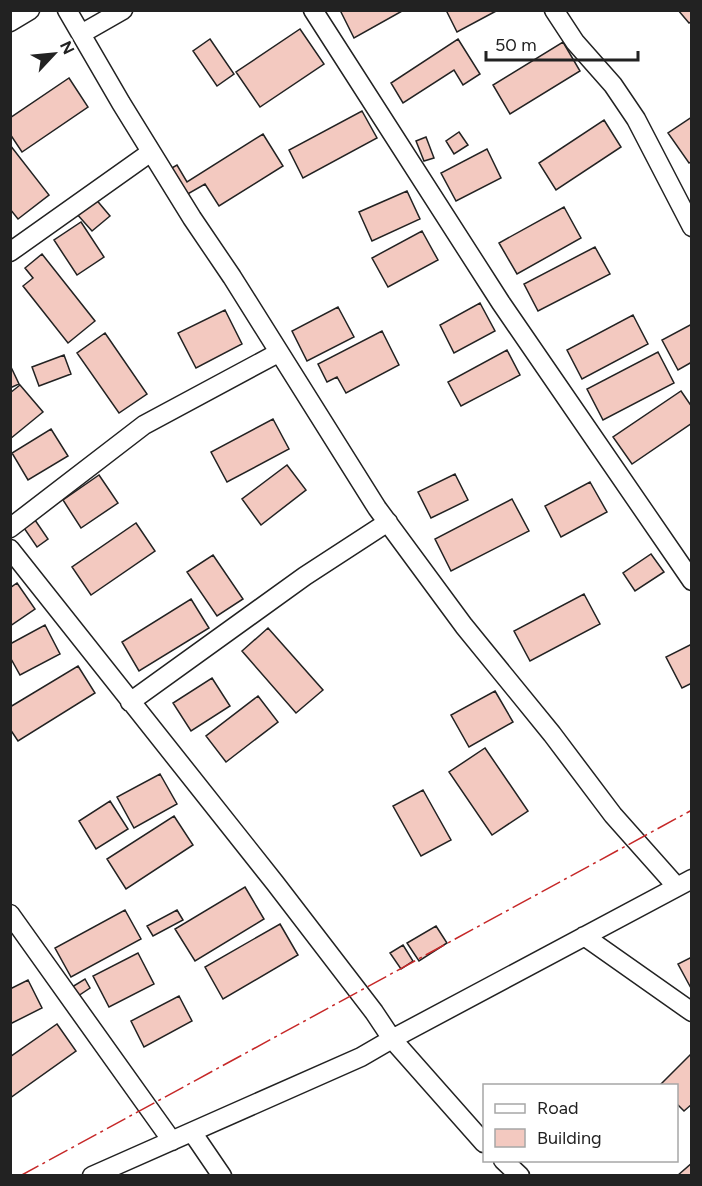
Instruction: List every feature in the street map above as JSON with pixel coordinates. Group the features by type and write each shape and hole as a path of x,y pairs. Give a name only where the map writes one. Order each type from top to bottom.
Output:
{"street":[{"path":"10,22 30,10"},
{"path":"67,10 192,218 388,522 464,626 552,734 613,815 684,883 361,1057 92,1176"},
{"path":"81,34 123,10"},
{"path":"313,10 501,303 692,581"},
{"path":"554,10 575,42 613,85 636,119 692,227"},
{"path":"10,252 151,152"},
{"path":"10,528 144,425 278,353"},
{"path":"130,702 305,576 388,522"},
{"path":"10,549 275,884 374,1012 392,1040 483,1142"},
{"path":"10,914 172,1140"},
{"path":"584,936 692,1012"},
{"path":"192,1132 222,1176"},
{"path":"504,1162 520,1176"}],"building":[{"path":"340,10 404,10 354,38"},
{"path":"446,10 498,10 457,32"},
{"path":"678,10 692,10 692,21 689,23"},
{"path":"300,29 324,64 260,107 236,72"},
{"path":"210,39 234,74 217,86 193,51"},
{"path":"458,39 480,74 463,85 454,70 403,103 391,83"},
{"path":"563,42 580,71 510,114 493,85"},
{"path":"69,78 88,107 22,152 10,134 10,118"},
{"path":"362,111 377,138 303,178 289,150"},
{"path":"692,117 692,161 689,163 668,133"},
{"path":"604,120 621,147 556,190 539,163"},
{"path":"459,132 468,145 454,154 446,141"},
{"path":"263,134 283,166 219,206 205,184 186,195 170,169 177,165 187,182"},
{"path":"426,137 434,158 424,161 416,141"},
{"path":"10,145 49,195 18,219 10,209"},
{"path":"487,149 501,178 456,201 441,173"},
{"path":"407,191 420,219 372,241 359,212"},
{"path":"94,197 110,216 92,231 76,213"},
{"path":"564,207 581,238 517,274 499,243"},
{"path":"81,222 104,257 77,275 54,240"},
{"path":"422,231 438,260 388,287 372,258"},
{"path":"595,247 610,274 538,311 524,284"},
{"path":"42,254 95,321 68,343 23,286 33,278 25,268"},
{"path":"480,303 495,331 454,353 440,325"},
{"path":"338,307 354,337 307,361 292,331"},
{"path":"225,310 242,344 196,368 178,333"},
{"path":"633,315 648,344 582,379 567,350"},
{"path":"692,324 692,362 678,370 662,340"},
{"path":"382,331 399,365 346,393 337,377 327,382 318,364"},
{"path":"105,333 147,394 119,413 77,353"},
{"path":"507,350 520,375 461,406 448,382"},
{"path":"658,352 674,383 603,420 587,389"},
{"path":"64,355 71,374 39,386 32,367"},
{"path":"10,365 19,384 10,388"},
{"path":"20,385 43,412 10,439 10,393"},
{"path":"681,391 692,407 692,423 632,464 613,437"},
{"path":"273,419 289,449 227,482 211,452"},
{"path":"51,429 68,456 28,480 12,453"},
{"path":"287,465 306,490 261,525 242,499"},
{"path":"455,474 468,500 431,518 418,492"},
{"path":"99,475 118,503 81,528 63,500"},
{"path":"590,482 607,512 561,537 545,506"},
{"path":"512,499 529,531 451,571 435,539"},
{"path":"35,520 48,539 37,547 24,528"},
{"path":"136,523 155,551 91,595 72,567"},
{"path":"651,554 664,572 635,591 623,573"},
{"path":"213,555 243,599 217,616 187,572"},
{"path":"17,583 35,609 10,626 10,588"},
{"path":"584,594 600,624 530,661 514,631"},
{"path":"191,599 209,628 139,671 122,642"},
{"path":"45,625 60,654 20,675 10,657 10,644"},
{"path":"268,628 323,690 296,713 242,651"},
{"path":"692,644 692,683 682,688 666,657"},
{"path":"78,666 95,693 18,741 10,729 10,707"},
{"path":"212,678 230,706 191,731 173,703"},
{"path":"495,691 513,722 469,747 451,715"},
{"path":"258,696 278,722 226,762 206,736"},
{"path":"485,748 528,811 492,835 449,772"},
{"path":"160,774 177,804 134,828 117,797"},
{"path":"423,790 451,840 421,856 393,806"},
{"path":"110,801 128,829 96,849 79,821"},
{"path":"174,816 193,845 126,889 107,859"},
{"path":"245,887 264,919 195,961 175,929"},
{"path":"125,910 141,939 71,977 55,948"},
{"path":"177,910 183,920 153,936 147,926"},
{"path":"280,924 298,955 223,999 205,967"},
{"path":"436,926 447,943 419,961 407,943"},
{"path":"403,945 413,961 401,969 390,953"},
{"path":"138,953 154,984 109,1007 93,976"},
{"path":"692,957 692,990 678,964"},
{"path":"85,979 90,988 78,996 72,987"},
{"path":"28,980 42,1008 10,1024 10,989"},
{"path":"179,996 192,1021 144,1047 131,1021"},
{"path":"57,1024 76,1051 10,1098 10,1057"},
{"path":"690,1055 692,1057 692,1104 684,1111 678,1105 678,1084 661,1084"},
{"path":"692,1163 692,1176 677,1176"}],"power":[{"path":"20,1176 692,810"}]}
